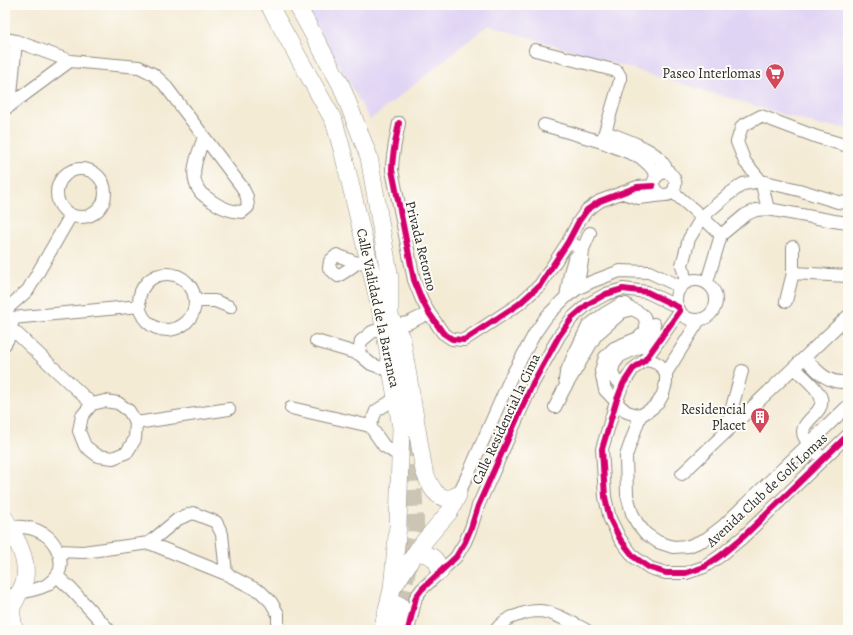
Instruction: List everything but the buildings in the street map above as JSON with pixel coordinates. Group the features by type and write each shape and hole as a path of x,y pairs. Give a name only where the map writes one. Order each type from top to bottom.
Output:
{"main road":[{"name":"Calle Vialidad de la Barranca","path":"269,5 334,121 363,262 390,323"},
{"path":"279,5 312,66 327,109"},
{"name":"Calle Vialidad de la Barranca","path":"297,5 341,85 369,157 390,279 390,323 396,398 401,427 398,525 392,589 382,630"},
{"path":"390,323 402,340 424,472 432,490 441,497 448,498 458,496"},
{"path":"392,589 416,552 450,511 458,496"},
{"path":"6,524 14,535 25,561 25,579 10,599 14,630"},
{"path":"416,552 433,557 437,562 440,572"},
{"path":"395,630 400,605"}],"street":[{"path":"7,107 11,40 70,61 139,67 153,74 164,84 204,137 245,192 248,207 242,212 234,212 220,206 202,194 195,184 194,168 204,137"},
{"path":"535,50 617,72 620,76 620,81 604,137"},
{"path":"7,107 70,61"},
{"path":"768,209 762,181 745,162 737,142 742,126 761,116 817,137 848,146"},
{"name":"Privada Retorno","path":"399,123 393,152 392,170 414,280 429,313 443,333 452,339 464,340 519,304 540,285 568,242 578,221 587,210 600,201 655,181 664,172 670,174"},
{"path":"544,125 604,137 643,153 658,157 675,179 676,186 670,193 661,195 656,192 655,181 643,153"},
{"path":"79,169 92,171 101,179 106,191 103,203 95,213 83,217 71,215 61,207 57,195 59,183 67,173 79,169"},
{"path":"684,285 682,265 689,240 702,217 743,184 762,181 838,202 848,203"},
{"path":"623,193 639,198 670,193 702,217 721,235"},
{"path":"707,282 721,235 745,215 756,210 768,209 848,223"},
{"path":"5,344 9,338 9,314 28,290 71,215"},
{"path":"566,297 574,259 582,249 590,233"},
{"path":"568,242 582,249"},
{"path":"786,301 793,273 793,247"},
{"path":"577,289 582,261 582,249"},
{"path":"337,255 363,262 338,276 329,268 330,261 337,255"},
{"name":"Calle Residencial la Cima","path":"458,496 511,377 535,333 547,316 566,297 577,289 591,282 620,271 649,272 684,285"},
{"path":"793,273 848,276"},
{"path":"164,274 176,275 185,281 192,290 195,300 193,311 188,320 180,326 170,329 159,328 150,324 143,316 140,306 140,295 145,284 154,277 164,274"},
{"path":"691,280 702,280 707,282 715,292 716,306 711,314 699,320 688,318 679,309 677,296 678,291 691,280"},
{"name":"Calle Residencial la Cima","path":"408,630 416,597 422,589 456,556 465,542 478,506 533,383 559,336 572,318 588,304 606,294 624,289 647,292 679,309"},
{"path":"195,300 215,301 230,307"},
{"path":"564,389 566,373 588,326 621,304 633,303 644,308 654,320 652,337 642,346 620,356 614,364 612,371 614,378 617,382 623,384"},
{"path":"9,314 140,306"},
{"path":"555,407 596,335 622,312 632,309 642,314 646,320 646,331 638,338 614,348 605,357 601,371 605,390 627,412 640,416 658,403 663,394 666,383 666,373 663,368 658,363 646,360"},
{"name":"Avenida Club de Golf Lomas","path":"679,309 646,360 633,369 623,384 602,449 605,497 610,519 616,533 634,557 650,568 666,573 686,572 704,566 720,556 743,537 848,435"},
{"path":"359,354 361,341 372,332 390,323 408,323 429,313"},
{"path":"9,314 92,404"},
{"path":"682,474 848,316"},
{"path":"666,373 699,320"},
{"path":"316,341 359,354 371,364 394,366"},
{"path":"804,358 820,374 828,379 834,382 848,381"},
{"path":"794,368 818,392 821,398 820,408 804,427 803,432 809,444 823,459"},
{"path":"725,433 742,371"},
{"path":"370,426 376,411 396,398"},
{"path":"105,401 118,403 129,411 136,423 136,439 127,452 113,458 98,456 85,446 79,431 82,416 92,404 105,401"},
{"name":"Avenida Club de Golf Lomas","path":"640,416 626,456 627,495 637,524 646,534 658,542 673,547 690,546 706,539 723,526 848,406"},
{"path":"290,408 370,426 384,446 400,456"},
{"path":"136,423 229,409"},
{"path":"605,497 627,495"},
{"path":"149,543 178,519 193,513 216,522 222,534 226,574"},
{"path":"6,524 23,527 44,534 52,541 58,551 60,561 60,569 56,576 46,585 10,599"},
{"path":"58,551 83,552 149,543 226,574 261,592 271,602 278,614 278,630"},
{"path":"56,576 71,589 109,630"},
{"path":"496,630 511,617 528,612 542,611 557,616 586,630"}],"shaded area":[{"name":"Paseo Interlomas","path":"305,5 848,5 848,128 821,126 488,25 370,120"}],"tunnel":[{"path":"400,605 416,531 413,473 407,413"}],"cycle path":[{"path":"399,123 393,152 392,170 414,280 429,313 443,333 452,339 464,340 519,304 540,285 587,210 600,201 637,187 653,186"},
{"path":"408,630 416,597 422,589 456,557 465,542 478,506 533,383 559,336 572,318 588,304 606,294 623,289 647,292 678,307"},
{"path":"680,311 645,360 633,369 623,384 602,449 605,497 610,519 620,539 634,557 650,568 666,573 686,573 704,567 743,537 848,435"}],"place":[{"name":"Paseo Interlomas","path":"775,90"},
{"name":"Residencial Placet","path":"760,434"}]}
